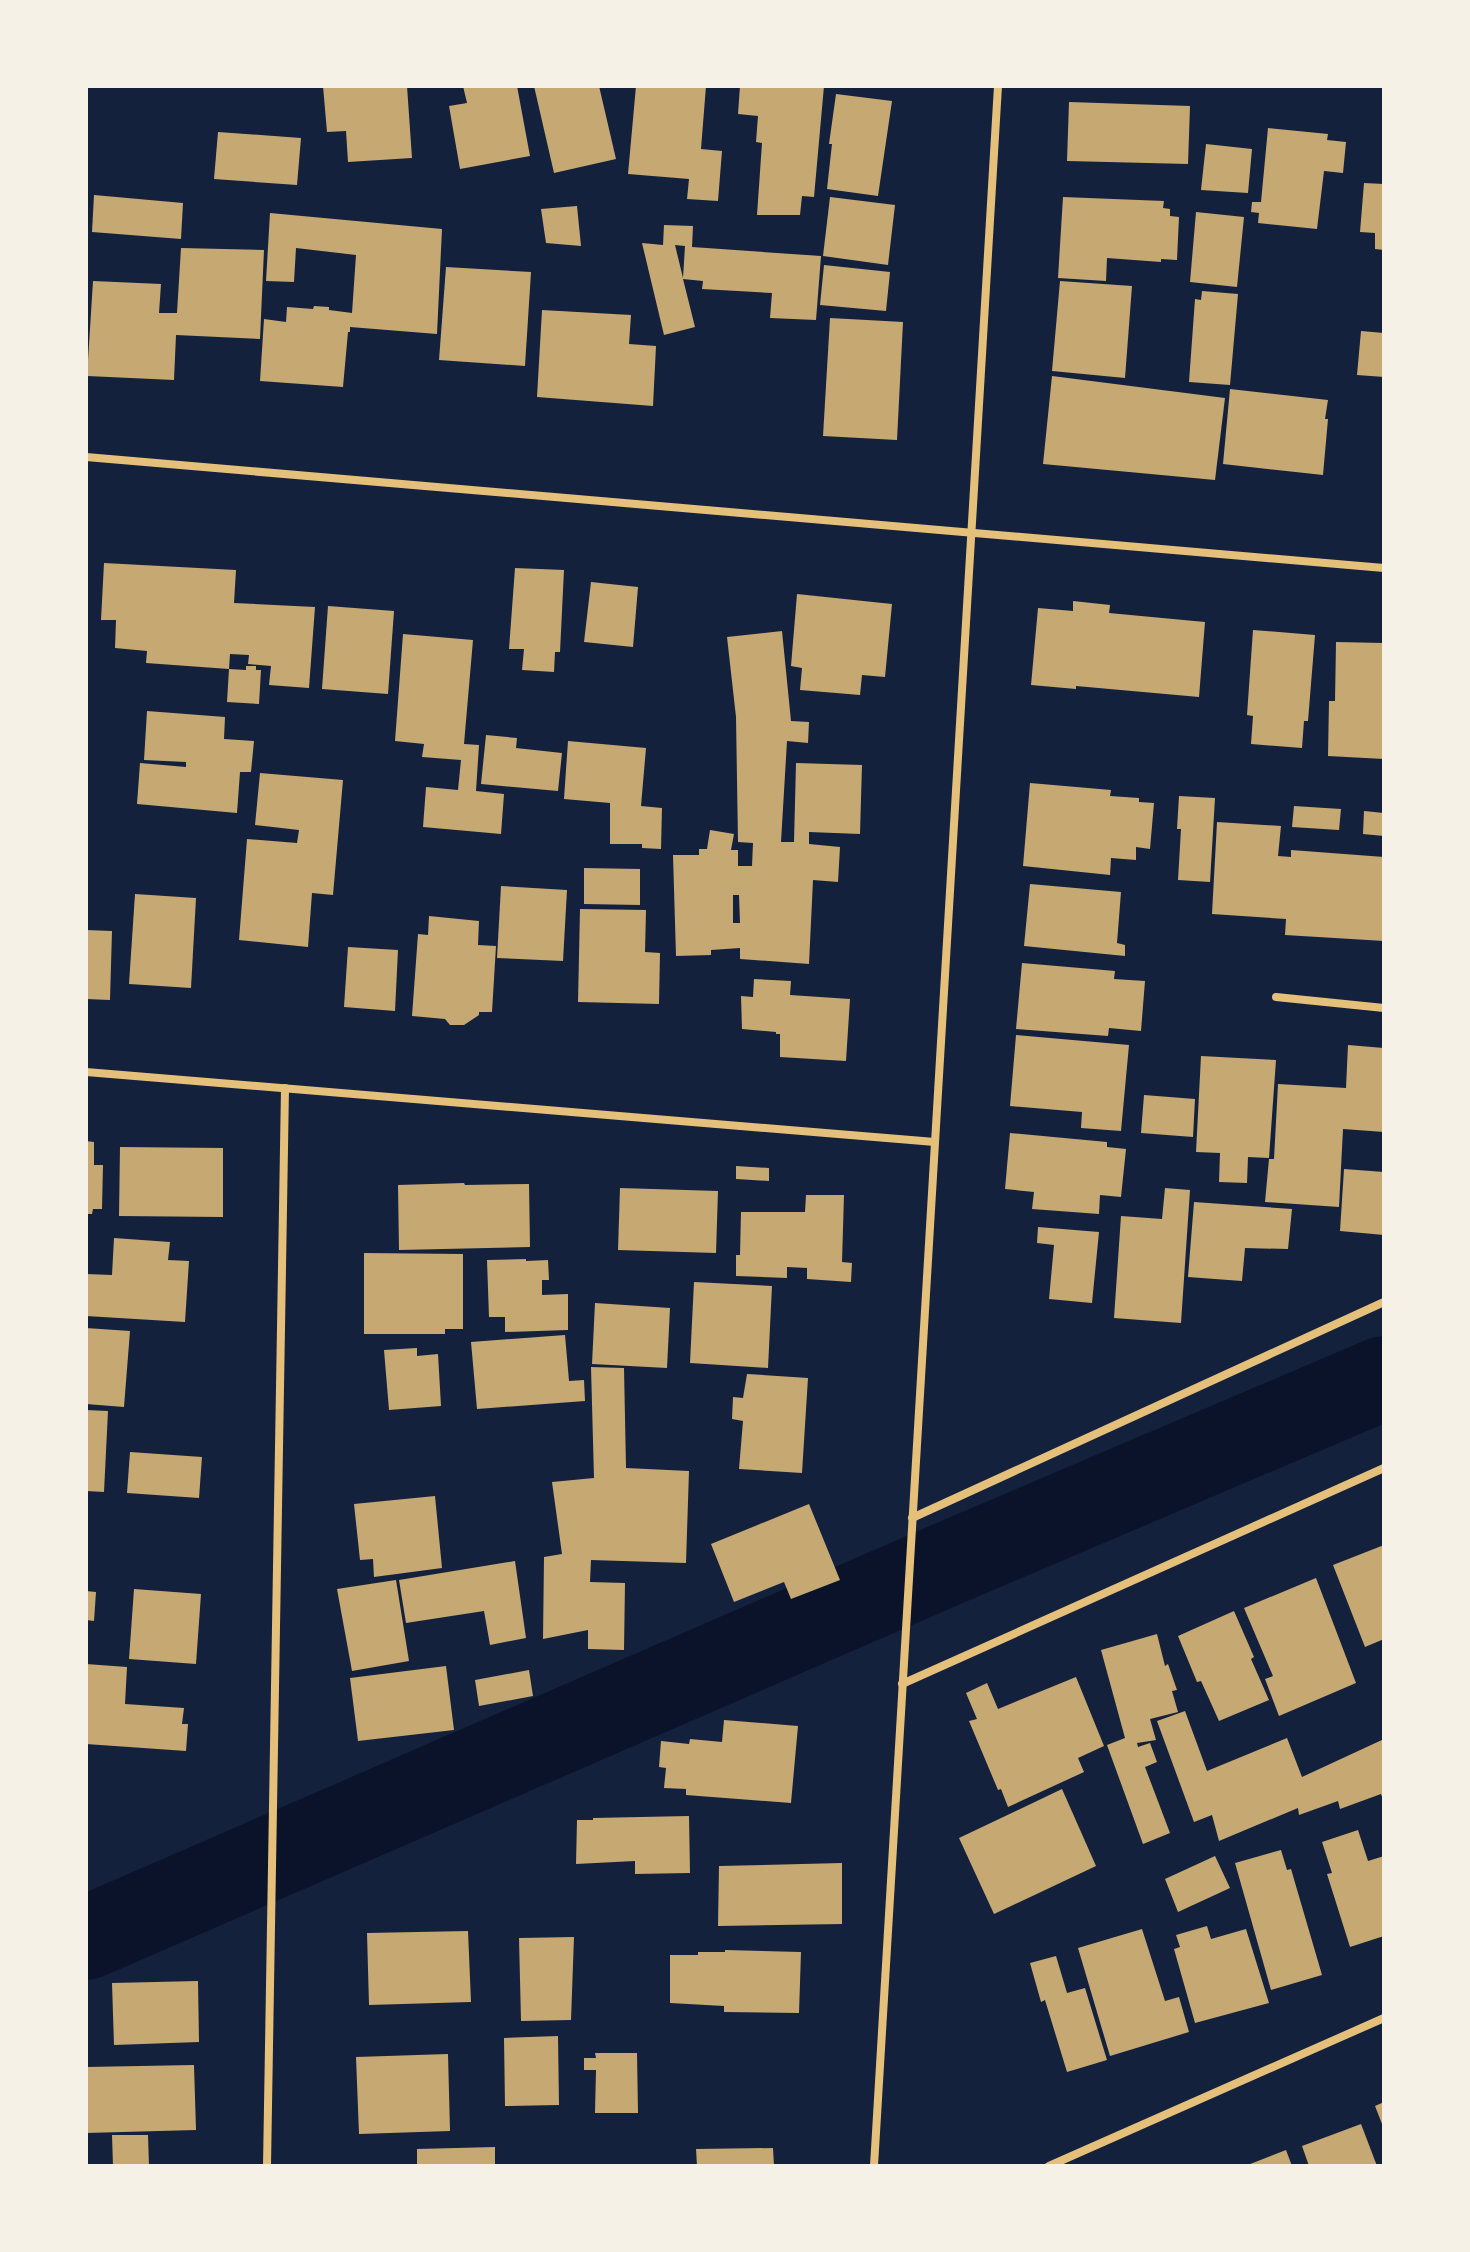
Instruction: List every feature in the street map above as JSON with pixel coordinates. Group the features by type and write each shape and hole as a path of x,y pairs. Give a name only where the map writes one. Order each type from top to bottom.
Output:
{"street":[{"path":"874,2166 998,86"},
{"path":"86,457 1384,568"},
{"path":"1276,997 1384,1008"},
{"path":"86,1072 935,1142"},
{"path":"267,2166 285,1088"},
{"path":"912,1518 1384,1302"},
{"path":"902,1684 1384,1468"},
{"path":"1049,2166 1384,2018"}],"building":[{"path":"323,86 407,86 412,158 348,162 346,131 327,132"},
{"path":"463,86 517,86 530,156 460,169 449,106 467,103"},
{"path":"534,86 599,86 616,159 554,173"},
{"path":"636,86 706,86 701,149 722,151 718,201 687,199 689,179 628,174"},
{"path":"740,86 824,86 814,197 802,196 800,215 757,215 762,143 756,142 758,116 738,114"},
{"path":"836,94 892,101 878,196 827,189"},
{"path":"1069,102 1190,106 1188,164 1067,161"},
{"path":"1268,128 1328,134 1327,140 1346,142 1343,173 1324,171 1317,229 1258,223 1259,213 1251,212 1252,202 1261,202"},
{"path":"218,132 301,138 297,185 214,179"},
{"path":"1206,144 1252,149 1248,193 1201,190"},
{"path":"1364,183 1384,184 1384,250 1375,249 1375,233 1360,232"},
{"path":"94,195 183,203 181,239 92,232"},
{"path":"830,197 895,205 888,265 823,256"},
{"path":"1063,197 1164,201 1163,208 1170,209 1170,216 1179,217 1177,260 1161,259 1161,262 1107,258 1106,281 1058,278"},
{"path":"577,206 581,246 546,243 541,209"},
{"path":"1196,212 1244,217 1237,287 1190,282"},
{"path":"270,213 442,229 437,334 350,327 343,387 260,381 264,319 286,322 287,307 329,307 329,310 352,313 356,255 296,248 294,282 266,281"},
{"path":"664,225 693,226 692,247 821,256 816,320 770,318 772,293 702,289 703,281 683,279 695,327 664,335 642,243 663,245","holes":["675,245 685,246 683,278"]},
{"path":"181,248 264,250 260,339 176,335 174,380 87,376 93,281 161,284 159,313 177,313"},
{"path":"824,265 890,272 886,311 820,305"},
{"path":"446,267 531,272 525,366 439,360"},
{"path":"1060,281 1132,286 1125,378 1052,371"},
{"path":"1202,291 1238,294 1230,385 1189,382 1195,299 1201,300"},
{"path":"542,310 631,315 629,344 656,346 653,406 537,397"},
{"path":"830,318 903,322 897,440 823,436"},
{"path":"1361,331 1384,333 1384,377 1357,375"},
{"path":"1052,376 1225,398 1215,480 1043,464"},
{"path":"1230,389 1328,400 1323,475 1223,464"},
{"path":"104,563 236,570 234,603 315,607 309,688 269,685 271,666 248,664 249,655 230,654 229,669 146,663 147,651 115,648 116,620 101,620"},
{"path":"515,568 564,570 560,652 555,652 554,672 522,670 524,649 509,649"},
{"path":"591,582 638,587 633,647 584,642"},
{"path":"797,594 892,604 885,677 862,675 860,695 800,690 802,668 791,666"},
{"path":"1073,601 1110,605 1109,613 1205,622 1199,697 1031,685 1038,608 1073,611"},
{"path":"328,606 394,611 388,694 322,689"},
{"path":"1253,630 1315,635 1308,721 1304,721 1302,748 1251,744 1253,716 1247,715"},
{"path":"782,631 791,721 809,722 808,743 787,741 781,842 794,842 796,763 862,765 860,834 809,832 809,844 840,847 838,882 813,880 809,964 740,959 740,948 711,950 711,955 676,956 673,855 699,855 699,849 707,849 710,830 734,834 731,850 738,850 738,866 752,866 753,843 738,842 736,717 727,637","holes":["733,895 739,895 740,923 733,923"]},
{"path":"403,634 473,640 464,744 479,745 476,791 504,794 501,834 423,827 426,787 458,790 461,760 422,757 424,744 395,741"},
{"path":"1336,642 1384,643 1384,759 1328,756 1329,701 1335,701"},
{"path":"246,666 256,666 256,670 261,670 259,704 227,702 229,669 246,670"},
{"path":"147,711 225,717 224,739 254,741 251,772 240,772 237,813 137,804 140,763 186,767 186,762 144,760"},
{"path":"486,735 517,738 516,748 562,753 558,791 481,784"},
{"path":"568,741 646,748 641,806 662,808 661,849 642,848 642,844 610,844 610,803 564,799"},
{"path":"260,773 343,780 333,895 312,893 308,947 239,940 247,839 297,843 299,830 255,825"},
{"path":"1030,783 1111,790 1110,796 1139,798 1139,802 1154,803 1150,849 1136,847 1136,860 1111,858 1110,875 1023,866"},
{"path":"1179,796 1215,798 1210,882 1178,880"},
{"path":"1294,806 1341,809 1339,830 1292,827"},
{"path":"1364,811 1384,813 1384,836 1363,834"},
{"path":"1217,822 1281,826 1278,856 1291,857 1291,850 1384,857 1384,941 1285,935 1286,919 1212,914"},
{"path":"584,868 640,869 640,905 584,904"},
{"path":"1030,884 1121,892 1117,943 1125,945 1125,956 1024,946"},
{"path":"501,886 567,890 563,961 497,958"},
{"path":"135,894 196,898 191,988 129,984"},
{"path":"580,909 646,910 645,952 660,953 659,1004 578,1002"},
{"path":"429,916 479,921 478,945 496,946 492,1012 479,1012 464,1025 450,1025 445,1019 412,1016 418,934 428,935"},
{"path":"86,930 112,931 110,1000 86,999"},
{"path":"348,947 398,950 395,1011 344,1007"},
{"path":"1022,963 1115,971 1114,979 1145,981 1141,1031 1109,1028 1108,1036 1016,1029"},
{"path":"754,979 791,981 790,995 850,999 846,1061 780,1057 780,1034 742,1029 741,996 753,997"},
{"path":"1016,1035 1129,1045 1121,1131 1081,1128 1082,1112 1010,1106"},
{"path":"1348,1045 1384,1048 1384,1132 1343,1129 1339,1207 1265,1202 1269,1159 1274,1159 1278,1084 1346,1088"},
{"path":"1201,1056 1276,1060 1269,1158 1248,1157 1247,1183 1219,1182 1220,1153 1196,1152"},
{"path":"1144,1095 1195,1099 1193,1137 1141,1133"},
{"path":"1010,1133 1107,1142 1107,1147 1126,1149 1121,1197 1100,1195 1099,1214 1032,1209 1034,1192 1005,1189"},
{"path":"86,1141 94,1142 94,1165 103,1165 102,1209 93,1209 92,1214 86,1214"},
{"path":"120,1147 223,1148 223,1217 119,1216"},
{"path":"736,1166 769,1168 769,1181 736,1179"},
{"path":"1344,1169 1384,1172 1384,1235 1340,1231"},
{"path":"529,1184 530,1247 399,1250 398,1185"},
{"path":"620,1188 718,1191 716,1253 618,1250"},
{"path":"1165,1188 1190,1190 1181,1323 1114,1318 1121,1216 1162,1219"},
{"path":"806,1195 844,1195 842,1262 852,1263 851,1282 807,1279 807,1268 787,1267 787,1278 736,1276 741,1212 805,1212"},
{"path":"1194,1202 1292,1209 1288,1249 1245,1248 1242,1281 1188,1277"},
{"path":"1038,1227 1099,1232 1092,1303 1049,1299 1054,1245 1037,1243"},
{"path":"114,1238 170,1242 168,1260 189,1261 185,1322 86,1316 86,1274 112,1275"},
{"path":"364,1253 463,1254 463,1329 445,1329 445,1334 364,1334"},
{"path":"487,1260 548,1260 549,1280 542,1280 542,1295 568,1294 568,1330 505,1332 505,1317 489,1317"},
{"path":"694,1282 772,1286 768,1368 690,1363"},
{"path":"595,1303 670,1308 667,1368 592,1364"},
{"path":"86,1328 130,1331 124,1407 86,1404"},
{"path":"565,1335 569,1381 584,1380 585,1401 477,1409 471,1342"},
{"path":"417,1348 417,1356 438,1354 441,1406 389,1410 384,1350"},
{"path":"591,1367 624,1368 626,1468 689,1471 686,1563 591,1560 590,1582 625,1583 624,1650 588,1649 588,1630 543,1639 544,1557 562,1554 552,1482 594,1478"},
{"path":"747,1374 808,1378 802,1473 739,1469 743,1421 732,1419 733,1397 743,1398"},
{"path":"86,1410 108,1411 104,1492 86,1491"},
{"path":"130,1452 202,1457 199,1498 127,1493"},
{"path":"435,1496 442,1568 374,1577 373,1559 360,1560 354,1504"},
{"path":"809,1504 840,1580 791,1599 784,1582 734,1602 711,1544"},
{"path":"1384,1545 1384,1639 1365,1647 1333,1565"},
{"path":"515,1561 526,1638 490,1645 484,1611 406,1623 399,1580"},
{"path":"1316,1578 1356,1683 1279,1716 1265,1679 1273,1676 1244,1608"},
{"path":"396,1580 409,1661 352,1671 337,1589"},
{"path":"134,1589 201,1594 196,1664 129,1659"},
{"path":"86,1591 96,1592 94,1621 86,1620"},
{"path":"1234,1611 1269,1700 1219,1721 1201,1681 1197,1682 1178,1636"},
{"path":"1157,1634 1165,1666 1168,1664 1177,1690 1172,1691 1178,1712 1150,1719 1156,1740 1137,1743 1138,1747 1150,1743 1157,1762 1145,1767 1170,1833 1143,1844 1107,1745 1125,1738 1101,1650"},
{"path":"86,1664 127,1667 125,1704 184,1708 182,1724 188,1724 186,1751 86,1744"},
{"path":"446,1666 454,1730 358,1741 350,1678"},
{"path":"529,1670 533,1696 479,1706 475,1680"},
{"path":"1076,1677 1104,1746 1078,1758 1084,1772 1008,1807 969,1721 977,1719 966,1693 987,1683 998,1709"},
{"path":"1185,1711 1207,1771 1287,1738 1302,1777 1384,1739 1384,1802 1381,1794 1340,1809 1338,1801 1299,1815 1298,1808 1219,1841 1212,1815 1194,1822 1157,1721"},
{"path":"724,1720 798,1726 791,1803 686,1795 686,1789 664,1788 666,1768 659,1767 661,1741 689,1744 690,1739 722,1742"},
{"path":"1062,1789 1096,1866 994,1914 959,1838"},
{"path":"689,1816 690,1873 635,1874 635,1861 576,1864 577,1820"},
{"path":"1358,1830 1368,1861 1384,1856 1384,1936 1350,1947 1327,1874 1332,1873 1322,1842"},
{"path":"1281,1850 1287,1870 1291,1869 1322,1975 1271,1990 1235,1863"},
{"path":"1215,1856 1230,1888 1178,1912 1165,1879"},
{"path":"842,1863 842,1924 718,1926 719,1866"},
{"path":"1207,1926 1211,1939 1246,1929 1269,2003 1195,2023 1174,1949 1180,1947 1176,1935"},
{"path":"1142,1929 1165,2001 1179,1997 1189,2032 1110,2056 1078,1948"},
{"path":"468,1931 471,2002 369,2005 367,1933"},
{"path":"574,1937 571,2020 521,2021 519,1938"},
{"path":"698,1952 801,1952 799,2013 724,2012 724,2006 670,2003 670,1955 698,1955"},
{"path":"1056,1956 1067,1993 1085,1988 1107,2060 1067,2072 1030,1963"},
{"path":"198,1981 199,2042 114,2045 112,1983"},
{"path":"558,2036 559,2105 505,2106 504,2038"},
{"path":"595,2053 637,2053 638,2113 595,2113 596,2070 584,2070 584,2058 596,2058"},
{"path":"448,2054 450,2131 359,2134 356,2057"},
{"path":"194,2065 196,2130 86,2133 86,2067"},
{"path":"1384,2102 1384,2129 1375,2106"},
{"path":"1361,2124 1377,2166 1309,2166 1302,2146"},
{"path":"112,2135 148,2135 149,2166 113,2166"},
{"path":"495,2147 495,2166 417,2166 417,2149"},
{"path":"773,2148 774,2166 697,2166 696,2149"},
{"path":"1286,2150 1292,2166 1245,2166"}],"waterway":[{"path":"86,1938 1384,1378"}]}
